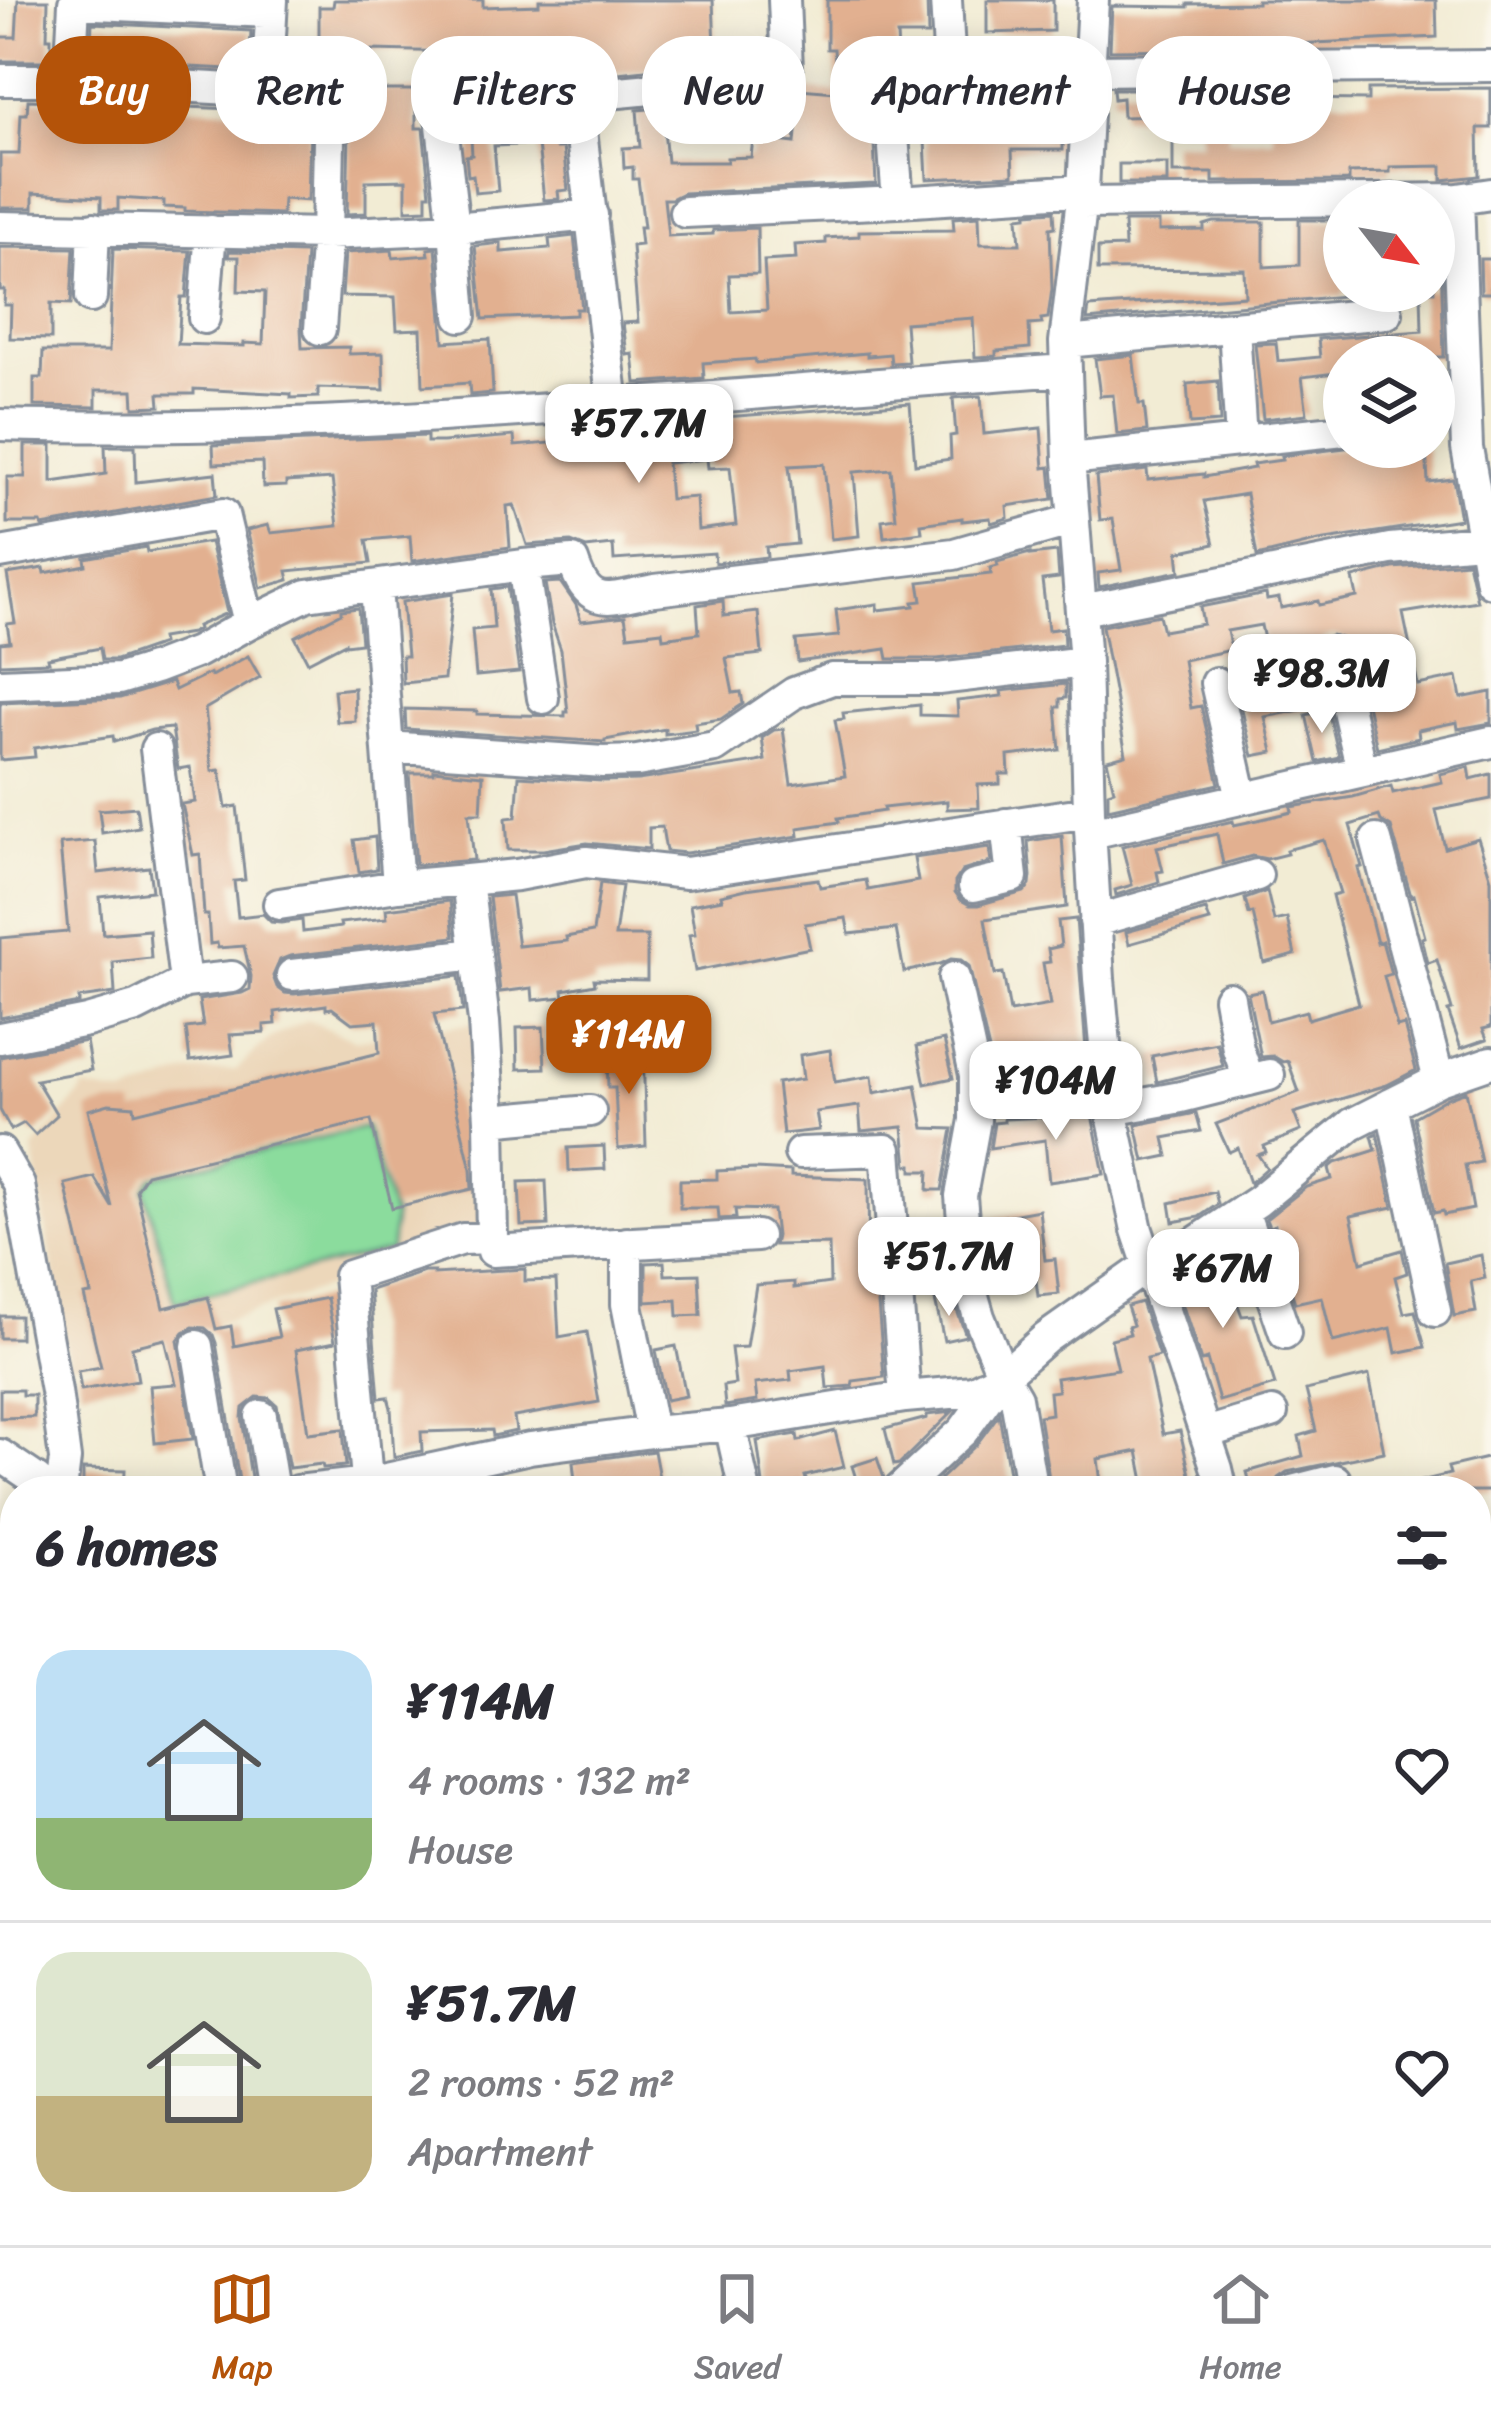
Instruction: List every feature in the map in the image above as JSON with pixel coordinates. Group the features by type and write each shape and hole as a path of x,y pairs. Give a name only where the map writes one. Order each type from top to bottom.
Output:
{"street":[{"path":"613,405 577,96 767,78 788,70 784,0"},
{"path":"946,0 948,36"},
{"path":"1091,36 1093,0"},
{"path":"72,36 74,3 271,6 270,36"},
{"path":"1112,70 1491,66"},
{"path":"0,80 36,80"},
{"path":"320,329 329,144"},
{"path":"444,144 461,316"},
{"path":"894,144 898,202"},
{"path":"1086,144 1066,356 1095,921 1110,1102 1148,1266 1218,1476"},
{"path":"685,212 1083,196 1458,199 1491,194"},
{"path":"1458,199 1477,304 1467,448 1491,582"},
{"path":"0,227 327,234 592,215"},
{"path":"91,297 94,228"},
{"path":"205,318 211,231"},
{"path":"0,425 95,428 364,420 613,405 1066,356 1234,327 1387,313"},
{"path":"1234,327 1241,441"},
{"path":"1069,459 1323,432"},
{"path":"0,553 223,514 249,622"},
{"path":"0,684 119,679 196,652 308,595 573,561 581,586 592,596 606,598 954,554 1073,520"},
{"path":"1082,610 1390,549 1486,540"},
{"path":"523,565 543,698"},
{"path":"376,586 398,886"},
{"path":"1335,654 1362,771"},
{"path":"388,746 637,761 715,747 794,693 832,679 938,679 1085,662"},
{"path":"1216,683 1242,799"},
{"path":"279,904 586,862 686,873 1006,824 1090,822 1242,799 1491,742"},
{"path":"156,748 185,982"},
{"path":"974,886 1012,877 1006,824"},
{"path":"1376,840 1439,1080"},
{"path":"1095,921 1257,875"},
{"path":"467,880 484,1022 493,1251 757,1236"},
{"path":"292,975 476,954"},
{"path":"0,1038 136,1007 185,982 232,977"},
{"path":"954,978 975,1076 975,1120 961,1196 968,1279 979,1317 1016,1398 1030,1476"},
{"path":"1010,1101 1110,1102 1259,1078 1238,1049 1229,998"},
{"path":"914,1476 963,1431 1003,1376 1046,1338 1148,1266 1195,1243 1243,1211 1352,1124 1439,1080 1491,1062"},
{"path":"1391,1104 1435,1312"},
{"path":"490,1120 590,1111"},
{"path":"800,1153 886,1150 905,1397"},
{"path":"3,1155 19,1185 12,1220 56,1390 62,1476"},
{"path":"1243,1211 1286,1334"},
{"path":"367,1476 349,1276 463,1239 492,1238"},
{"path":"627,1243 627,1304 652,1432"},
{"path":"197,1346 219,1476"},
{"path":"414,1476 530,1448 730,1426 905,1397 973,1391 1003,1376"},
{"path":"1205,1433 1272,1413"},
{"path":"262,1416 271,1476"},
{"path":"730,1426 742,1476"},
{"path":"1,1459 31,1476"}],"shaded area":[{"path":"307,1020 356,1040 476,1023 486,1224 337,1272 331,1286 104,1361 69,1364 33,1149 85,1088 125,1096 190,1072 236,1070 269,1039"}],"green space":[{"path":"366,1127 394,1218 391,1250 175,1302 144,1189 152,1177"}],"building":[{"path":"18,0 48,0 47,36 36,36 36,61 0,61 0,37 16,37"},
{"path":"334,0 483,0 483,7 539,5 539,0 713,0 715,36 642,36 642,70 618,73 618,36 411,36 411,51 387,50 387,36 319,36 319,7 333,7"},
{"path":"827,0 927,0 928,35 830,36 827,49"},
{"path":"987,0 1053,0 1053,31 987,33"},
{"path":"1436,0 1437,37 1333,42 1333,36 1136,36 1136,50 1112,50 1112,6"},
{"path":"92,23 251,31 251,36 215,36 215,68 191,67 191,36 91,36"},
{"path":"1491,88 1491,128 1478,128 1479,176 1442,180 1442,166 1390,167 1390,172 1349,173 1349,180 1323,181 1213,182 1213,173 1173,173 1173,144 1333,144 1333,100 1368,100 1368,89"},
{"path":"806,89 830,91 830,144 874,144 876,184 683,193 664,199 668,236 757,228 758,274 729,275 731,312 767,310 764,261 796,259 795,245 859,236 859,231 954,230 953,218 979,216 980,244 1020,244 1018,217 1054,211 1048,318 1029,325 1030,348 975,357 973,318 905,323 908,362 891,363 890,354 867,353 703,363 704,378 636,383 623,323 638,322 632,246 641,245 639,227 644,227 638,179 633,179 633,167 624,168 623,148 640,147 637,110 642,110 642,144 665,144 667,162 727,162 727,158 751,157 752,144 806,144"},
{"path":"1113,89 1136,89 1136,117 1123,117 1122,98 1114,99"},
{"path":"387,90 411,90 411,144 425,144 427,209 406,210 406,180 366,181 366,213 347,214 349,144 387,144"},
{"path":"28,100 36,100 36,144 191,144 191,107 215,108 215,144 310,144 308,201 283,199 282,214 185,211 164,207 164,201 118,198 118,210 101,210 101,197 33,193 33,208 0,208 0,154 19,154 21,114 27,114"},
{"path":"471,144 538,144 494,146 498,191 475,193 466,156 472,155"},
{"path":"538,144 556,144 563,148 568,190 558,191 559,199 544,200"},
{"path":"925,144 1063,144 1063,150 1012,150 1013,175 927,179"},
{"path":"1119,164 1167,164 1167,183 1119,183"},
{"path":"1299,220 1323,220 1323,298 1087,320 1089,307 1245,296 1244,269 1098,270 1098,248 1125,247 1124,222 1159,222 1159,231 1204,230 1204,225 1214,222 1264,222 1264,267 1299,265"},
{"path":"574,236 582,309 576,309 576,315 483,319 475,246 501,243 501,252 550,248 549,239"},
{"path":"0,247 74,248 71,304 51,303 51,339 10,338 11,305 4,305 5,290 0,290"},
{"path":"436,248 444,342 490,339 493,393 470,395 469,383 423,386 421,329 397,330 395,297 342,296 345,253 392,250 393,258 429,255 428,249"},
{"path":"113,249 190,251 178,344 244,346 263,344 265,292 238,291 239,257 228,257 229,251 306,253 302,348 349,347 349,354 383,353 384,390 318,388 318,397 291,398 291,394 194,389 194,394 159,394 160,406 134,407 133,390 96,390 96,407 34,406 34,378 42,378 43,351 109,351"},
{"path":"1480,259 1491,259 1491,293 1481,293"},
{"path":"1422,312 1443,312 1443,336 1357,336 1422,331"},
{"path":"1318,339 1323,339 1323,374 1302,377 1307,414 1263,419 1255,344 1276,343 1278,361 1320,357"},
{"path":"1133,355 1147,431 1117,434 1113,395 1100,396 1095,359"},
{"path":"1218,381 1220,422 1190,424 1187,384"},
{"path":"981,396 984,434 1041,428 1044,468 1050,467 1053,499 1007,506 1008,518 991,523 990,518 962,518 921,524 922,532 884,537 882,520 896,518 891,469 854,472 859,536 831,539 824,464 789,466 797,544 766,547 767,557 715,563 714,553 614,560 613,545 527,545 514,505 507,506 510,547 412,561 410,536 367,540 371,563 287,571 289,580 261,588 247,530 268,525 271,533 338,526 332,479 263,487 262,462 214,464 213,445 427,436 427,442 442,442 514,436 515,446 564,442 563,428 583,426 584,440 642,435 641,422 662,420 663,429 713,426 712,418 910,403 915,464 951,459 950,436 956,435 953,398","holes":["707,459 708,468 730,467 736,525 698,530 696,497 670,499 667,463"]},
{"path":"25,445 52,445 52,482 106,474 105,446 135,446 136,482 215,473 217,495 42,526 7,523 7,477 25,477"},
{"path":"1323,451 1323,468 1427,468 1428,482 1453,479 1460,519 1319,541 1257,556 1246,494 1204,501 1214,544 1178,552 1180,571 1099,587 1098,573 1121,570 1113,519 1100,520 1096,476 1147,470 1148,480 1204,477 1254,468 1253,464 1282,460 1281,456"},
{"path":"210,542 227,613 191,633 161,638 162,644 116,660 102,660 100,648 48,658 49,662 0,664 0,643 10,642 7,624 15,623 7,574 44,568 45,573 86,565 85,558 146,547 147,552"},
{"path":"1057,552 1059,578 1042,580 1048,630 1063,628 1064,645 937,659 888,659 886,649 798,662 796,640 839,636 836,610 877,604 877,610 914,606 913,602 922,601 919,582 991,574 997,562"},
{"path":"1468,562 1477,601 1403,613 1418,685 1457,677 1461,698 1491,692 1491,723 1458,729 1457,722 1418,730 1419,738 1377,748 1366,700 1375,698 1368,663 1356,660 1348,640 1332,635 1316,649 1319,671 1314,673 1320,706 1265,717 1273,752 1253,756 1239,698 1245,697 1238,665 1268,659 1261,625 1227,631 1231,650 1183,660 1191,708 1201,706 1219,784 1108,809 1108,792 1114,790 1107,760 1126,755 1102,626 1159,615 1163,631 1203,624 1200,607 1266,594 1267,600 1279,598 1281,608 1318,601 1319,605 1357,597 1353,578 1393,568"},
{"path":"560,582 581,621 625,616 628,635 662,631 663,638 699,633 697,605 723,601 724,616 758,612 762,654 726,658 733,693 741,692 743,704 721,719 695,723 696,730 665,734 665,729 605,742 406,729 405,709 565,716 561,650 545,583"},
{"path":"507,587 519,672 476,676 472,630 494,628 491,589"},
{"path":"453,594 444,679 403,683 402,656 407,656 402,602"},
{"path":"358,608 361,643 345,643 308,662 295,637 341,610"},
{"path":"248,656 260,677 205,709 212,771 220,770 226,808 237,806 245,880 234,881 238,917 263,914 271,922 302,920 303,932 387,918 386,909 450,901 454,937 290,956 280,960 273,976 277,987 294,994 459,976 463,1011 434,1014 472,1189 392,1208 371,1120 146,1174 136,1189 164,1308 208,1297 216,1329 231,1326 234,1346 279,1337 273,1309 327,1298 335,1342 296,1350 308,1433 343,1429 346,1466 289,1468 277,1405 257,1397 243,1408 242,1418 251,1476 238,1476 216,1343 205,1328 193,1327 178,1340 193,1439 155,1443 150,1386 176,1384 165,1339 132,1347 138,1380 81,1390 78,1371 101,1367 84,1295 91,1294 65,1184 94,1177 112,1207 88,1110 109,1104 134,1106 135,1113 379,1053 377,1021 352,1023 326,1005 275,1012 276,1024 264,1025 264,1033 230,1035 233,1055 190,1061 186,1028 203,1026 199,1000 242,993 250,989 251,976 244,946 210,944 200,854 193,855 182,804 195,802 190,767 178,769 172,728 114,742 113,736 34,748 35,757 0,760 0,703 120,698 172,682 175,690"},
{"path":"1066,684 1066,698 1056,707 1060,750 1008,756 1009,774 1000,774 1000,784 978,785 979,808 947,809 947,801 883,808 798,828 799,836 686,853 666,851 662,827 649,828 649,849 587,843 508,850 506,818 516,817 519,776 638,780 757,762 765,760 762,738 783,729 791,784 845,776 835,720 844,719 843,713 920,705 920,715 958,716 957,701"},
{"path":"354,688 355,721 337,722 334,690"},
{"path":"1328,710 1339,757 1317,762 1306,715"},
{"path":"1469,767 1471,779 1491,774 1491,799 1436,810 1445,848 1478,838 1491,879 1491,1027 1483,1029 1487,1039 1461,1048 1437,960 1428,963 1414,895 1391,827 1379,816 1350,825 1377,943 1382,941 1391,974 1384,976 1397,1027 1404,1025 1416,1070 1387,1085 1294,1113 1301,1131 1264,1146 1266,1152 1258,1155 1267,1168 1250,1183 1238,1148 1229,1152 1216,1124 1299,1092 1288,1061 1261,1057 1248,993 1262,990 1268,1021 1306,1011 1308,1019 1359,1004 1332,895 1340,893 1324,840 1267,859 1252,856 1223,864 1217,834 1157,847 1163,871 1157,872 1159,882 1116,895 1115,890 1132,885 1122,846 1233,821 1234,825 1258,820 1292,812 1291,807 1391,786 1393,793 1442,782 1440,774"},
{"path":"434,770 483,775 481,813 469,813 474,860 416,865 409,773"},
{"path":"136,807 139,827 102,833 99,810"},
{"path":"1062,836 1067,907 985,919 995,974 1003,973 1010,1012 1050,1005 1043,963 1050,962 1048,949 1061,946 1058,921 1076,919 1088,1076 994,1084 969,966 951,959 904,972 896,929 849,934 846,918 805,924 810,948 695,971 690,905 746,889 818,879 820,887 866,880 868,890 918,881 914,858 989,847 991,862 962,871 955,882 961,900 978,905 1024,892 1031,876 1028,841"},
{"path":"375,837 377,869 359,872 354,840"},
{"path":"95,841 98,873 149,867 152,891 100,897 103,934 149,930 151,958 113,962 115,993 0,1018 0,938 68,932 60,844"},
{"path":"600,883 622,886 615,936 647,936 647,980 594,979 595,984 563,990 564,997 533,1000 532,988 500,992 489,897 511,895 518,946 567,941 566,937 593,932"},
{"path":"1267,891 1274,921 1287,918 1295,955 1264,963 1253,913 1249,914 1245,899"},
{"path":"1206,910 1210,921 1129,944 1126,932"},
{"path":"543,1027 545,1068 518,1069 517,1028"},
{"path":"944,1040 953,1078 925,1084 917,1046"},
{"path":"86,1041 91,1070 36,1080 57,1115 35,1135 24,1123 11,1130 0,1110 0,1057"},
{"path":"1217,1043 1223,1066 1157,1082 1152,1056"},
{"path":"643,1049 646,1146 618,1149 615,1088 608,1088 607,1058 616,1057 616,1050"},
{"path":"830,1050 835,1082 872,1076 874,1093 916,1085 924,1128 953,1129 942,1190 928,1190 929,1171 912,1171 912,1165 907,1165 903,1127 861,1131 859,1106 816,1112 819,1130 783,1134 777,1083 803,1079 800,1055"},
{"path":"1466,1091 1481,1162 1465,1165 1473,1209 1434,1213 1414,1117"},
{"path":"1196,1113 1201,1131 1164,1138 1168,1156 1144,1161 1136,1125"},
{"path":"1092,1115 1104,1174 1049,1182 1045,1140 990,1148 994,1123 1004,1119"},
{"path":"1377,1133 1393,1207 1351,1216 1361,1262 1402,1250 1407,1273 1395,1277 1404,1313 1415,1311 1425,1347 1396,1353 1391,1328 1333,1342 1322,1297 1295,1303 1275,1225 1269,1227 1266,1219 1306,1187 1332,1179 1329,1168 1335,1163 1376,1150 1372,1136"},
{"path":"604,1146 605,1169 569,1171 568,1148"},
{"path":"717,1171 791,1171 791,1176 868,1179 869,1279 876,1279 884,1377 827,1388 825,1366 790,1371 791,1380 755,1384 757,1401 725,1406 723,1386 735,1384 731,1348 746,1347 756,1285 794,1282 794,1288 830,1283 829,1244 774,1245 773,1210 735,1209 736,1218 719,1219 718,1208 680,1208 680,1180 717,1179"},
{"path":"546,1181 548,1225 521,1226 519,1182"},
{"path":"1215,1192 1218,1204 1199,1217 1173,1222 1170,1203"},
{"path":"1039,1210 1045,1260 1055,1259 1059,1294 1038,1296 1036,1280 989,1282 987,1261 1000,1260 994,1218"},
{"path":"934,1225 938,1250 916,1253 913,1228"},
{"path":"1481,1255 1485,1278 1471,1281 1476,1312 1454,1316 1445,1263"},
{"path":"1220,1257 1242,1316 1253,1315 1275,1385 1219,1401 1173,1276"},
{"path":"664,1262 665,1275 699,1274 701,1315 678,1316 677,1300 646,1302 646,1263"},
{"path":"525,1269 525,1281 556,1280 559,1337 587,1332 599,1402 514,1417 516,1431 493,1436 492,1430 421,1432 422,1451 394,1457 391,1408 388,1397 379,1398 370,1290 424,1272"},
{"path":"952,1296 966,1336 944,1341 935,1300"},
{"path":"1141,1302 1159,1356 1147,1359 1163,1434 1180,1431 1190,1476 1143,1476 1138,1451 1098,1459 1100,1476 1049,1476 1039,1416 1051,1414 1049,1392 1058,1391 1056,1378 1118,1369 1111,1339 1130,1334 1128,1327 1133,1325 1127,1306"},
{"path":"0,1316 20,1316 20,1338 0,1338"},
{"path":"676,1346 686,1396 666,1400 656,1350"},
{"path":"1369,1375 1384,1452 1281,1476 1248,1476 1247,1472 1303,1456 1299,1436 1316,1431 1306,1390"},
{"path":"0,1390 34,1395 34,1417 0,1418"},
{"path":"952,1412 899,1464 894,1465 885,1429"},
{"path":"999,1414 1009,1476 943,1476 976,1445"},
{"path":"835,1431 844,1467 805,1476 762,1476 757,1441 797,1434 798,1441"},
{"path":"654,1451 659,1476 574,1476 573,1462"},
{"path":"1491,1457 1491,1476 1442,1476 1450,1474 1448,1467"},
{"path":"877,1458 883,1476 855,1476 852,1466"},
{"path":"83,1469 125,1470 125,1476 83,1476"}]}
